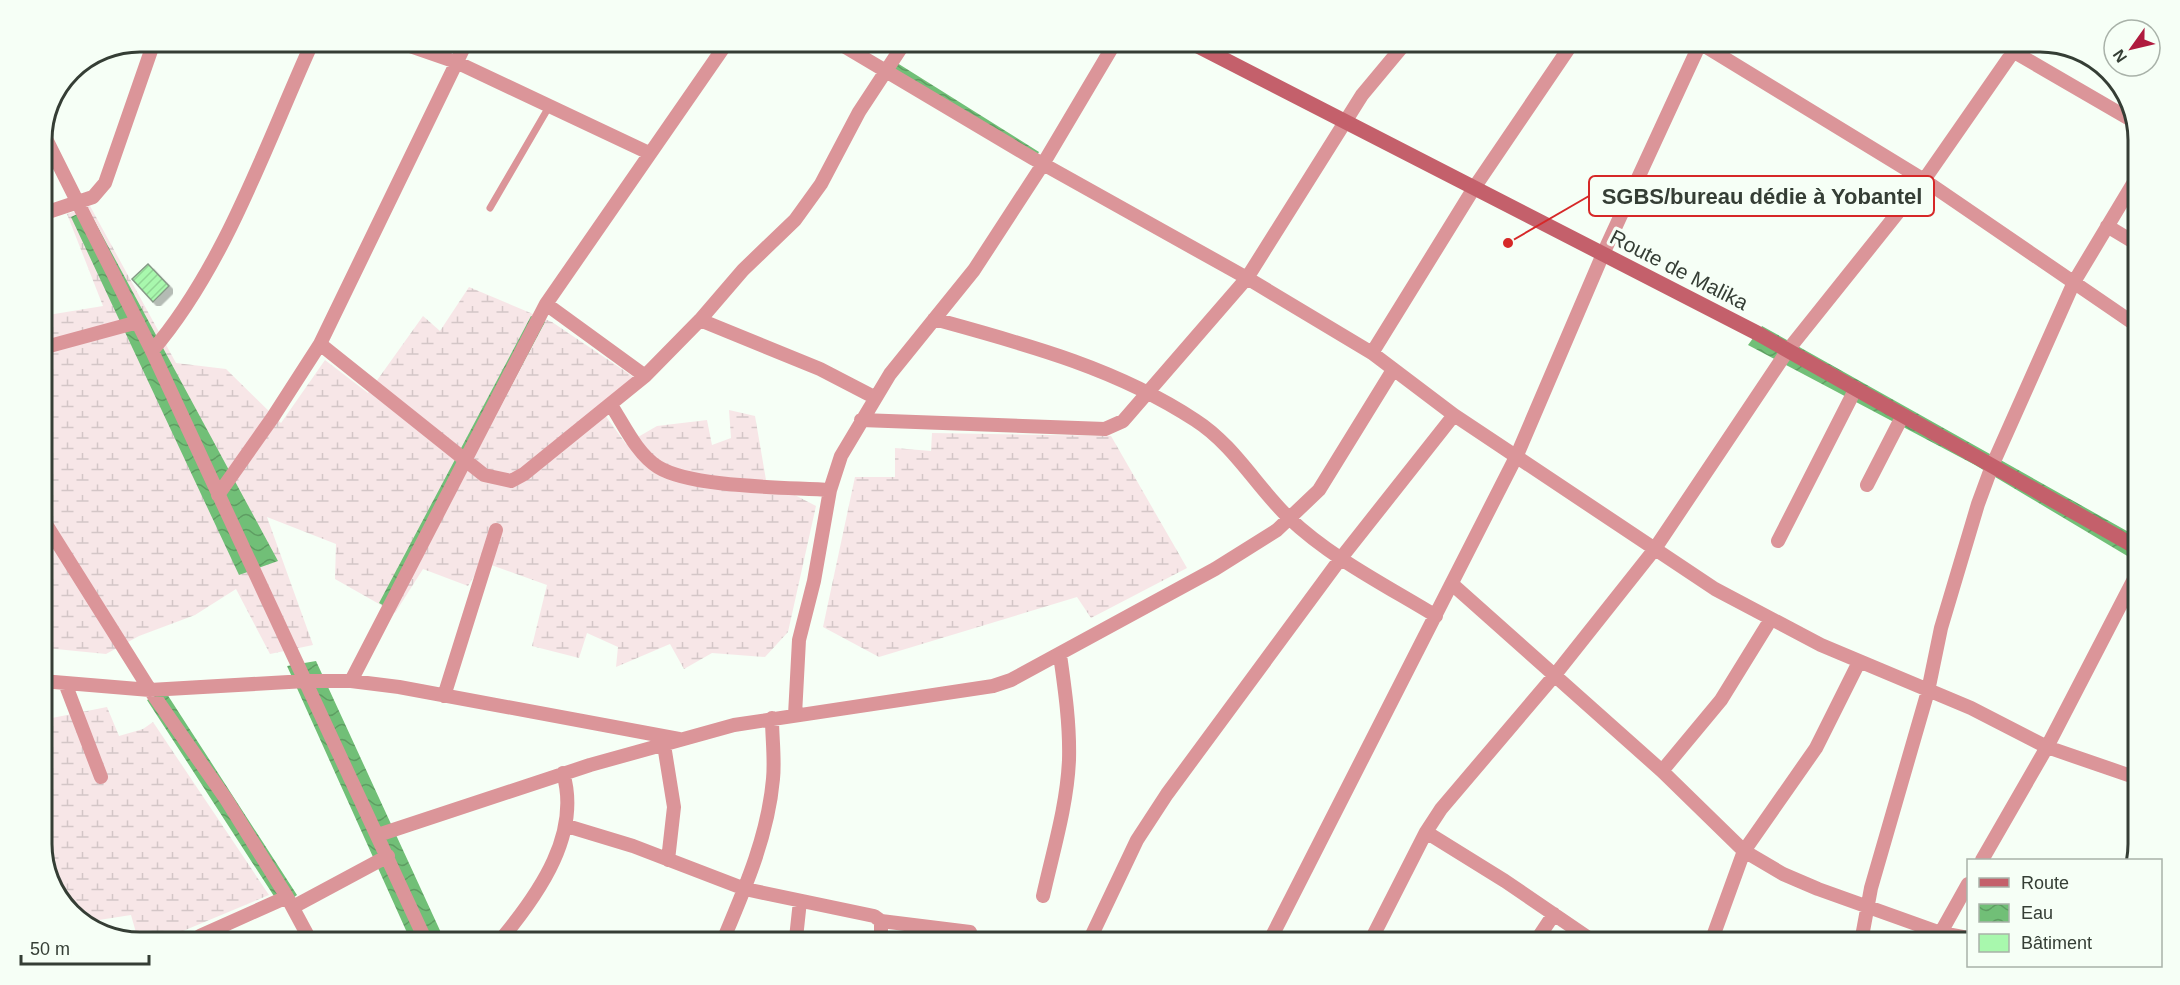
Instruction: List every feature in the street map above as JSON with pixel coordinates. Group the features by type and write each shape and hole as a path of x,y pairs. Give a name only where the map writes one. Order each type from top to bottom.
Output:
{"main road":[{"name":"Route de Malika","path":"1209,52 1345,124 1788,350 2128,542"}],"street":[{"path":"53,210 93,197 105,183 151,52"},
{"path":"152,351 189,302 226,235 308,52"},
{"path":"427,52 456,62 649,153"},
{"path":"218,495 273,417 320,344 461,52"},
{"path":"351,681 546,304 720,52"},
{"path":"854,52 1043,164 1247,278 1372,353 1454,415 1517,455 1689,574 1771,619 1859,662 1995,720 2047,747 2128,775"},
{"path":"320,344 484,475 511,481 524,474 645,376 700,320 743,270 809,203 898,52"},
{"path":"795,715 799,640 814,581 830,490 841,456 874,397 974,270 1043,164 1109,52"},
{"path":"861,420 1105,429 1123,421 1247,278 1372,80 1397,52"},
{"path":"1372,353 1474,188 1566,52"},
{"path":"1274,932 1517,455 1603,254 1696,52"},
{"path":"1715,52 1924,180 2127,319"},
{"path":"1375,932 1426,832 1470,773 1554,676 1654,550 1788,350 1924,180 2010,52"},
{"path":"2013,52 2124,115"},
{"path":"53,153 152,351 422,932"},
{"path":"1863,932 1867,905 1928,691 1963,548 1992,466 2074,282 2127,193"},
{"path":"2107,226 2127,238"},
{"path":"546,304 645,376"},
{"path":"934,319 1038,348 1149,392 1219,437 1290,520 1341,558 1436,616"},
{"path":"700,320 820,369 874,397"},
{"path":"53,345 138,322"},
{"path":"378,835 563,773 681,739 772,718 993,686 1011,680 1215,569 1290,520 1319,490 1394,370"},
{"path":"1778,541 1856,388"},
{"path":"611,405 639,449 651,461 688,480 830,490"},
{"path":"1093,932 1114,883 1155,812 1241,690 1454,415"},
{"path":"1867,485 1903,415"},
{"path":"444,696 496,530"},
{"path":"53,536 150,690 226,799 290,902 306,932"},
{"path":"1452,584 1662,771 1744,851 1802,882 1867,905 1925,932"},
{"path":"1983,859 2047,747 2128,591"},
{"path":"1662,771 1722,700 1771,619"},
{"path":"1042,896 1066,792 1069,760 1069,720 1060,655"},
{"path":"1714,932 1744,851 1816,748 1859,662"},
{"path":"53,682 150,690 306,681 351,681 681,739"},
{"path":"65,683 101,777"},
{"path":"727,932 745,889 770,805 773,775 772,718"},
{"path":"664,745 674,807 669,860"},
{"path":"507,932 534,896 567,826 568,805 563,773"},
{"path":"567,826 669,860 745,889 874,915 881,921 970,932"},
{"path":"1426,832 1580,932"},
{"path":"211,932 290,902 388,856"},
{"path":"1941,932 1967,886"},
{"path":"797,932 800,900"},
{"path":"1542,932 1554,914"},
{"path":"881,921 881,932"}],"lane":[{"path":"490,208 550,105"}],"green space":[{"path":"90,206 176,363 226,369 281,423 325,360 368,393 423,316 440,331 469,287 552,322 641,382 605,415 626,444 657,426 707,420 712,445 731,438 729,410 755,416 766,480 816,506 788,632 765,657 712,653 684,669 670,644 616,667 618,647 587,633 579,658 532,646 547,585 483,562 468,586 423,569 395,613 335,579 336,544 267,517 313,645 270,654 236,589 195,615 139,636 106,654 53,649 53,314 103,306 67,214"},
{"path":"932,433 1111,436 1187,568 1091,618 1077,597 879,657 823,627 855,477 895,477 895,448 931,451"},
{"path":"107,707 119,736 143,729 153,722 269,895 181,932 136,932 131,915 95,921 78,907 64,888 55,867 53,718"}],"water":[{"path":"894,61 1039,152 1032,164 886,76"},
{"path":"88,209 278,561 239,575 71,217"},
{"path":"531,316 545,322 392,610 379,603"},
{"path":"1762,326 2128,531 2128,556 1975,465 1748,345"},
{"path":"316,661 441,932 407,932 287,666"},
{"path":"165,691 297,895 281,907 147,700"}],"building":[{"path":"148,264 169,286 153,302 132,279"}],"place":[{"name":"SGBS/bureau dédie à Yobantel","path":"1508,243"}]}
